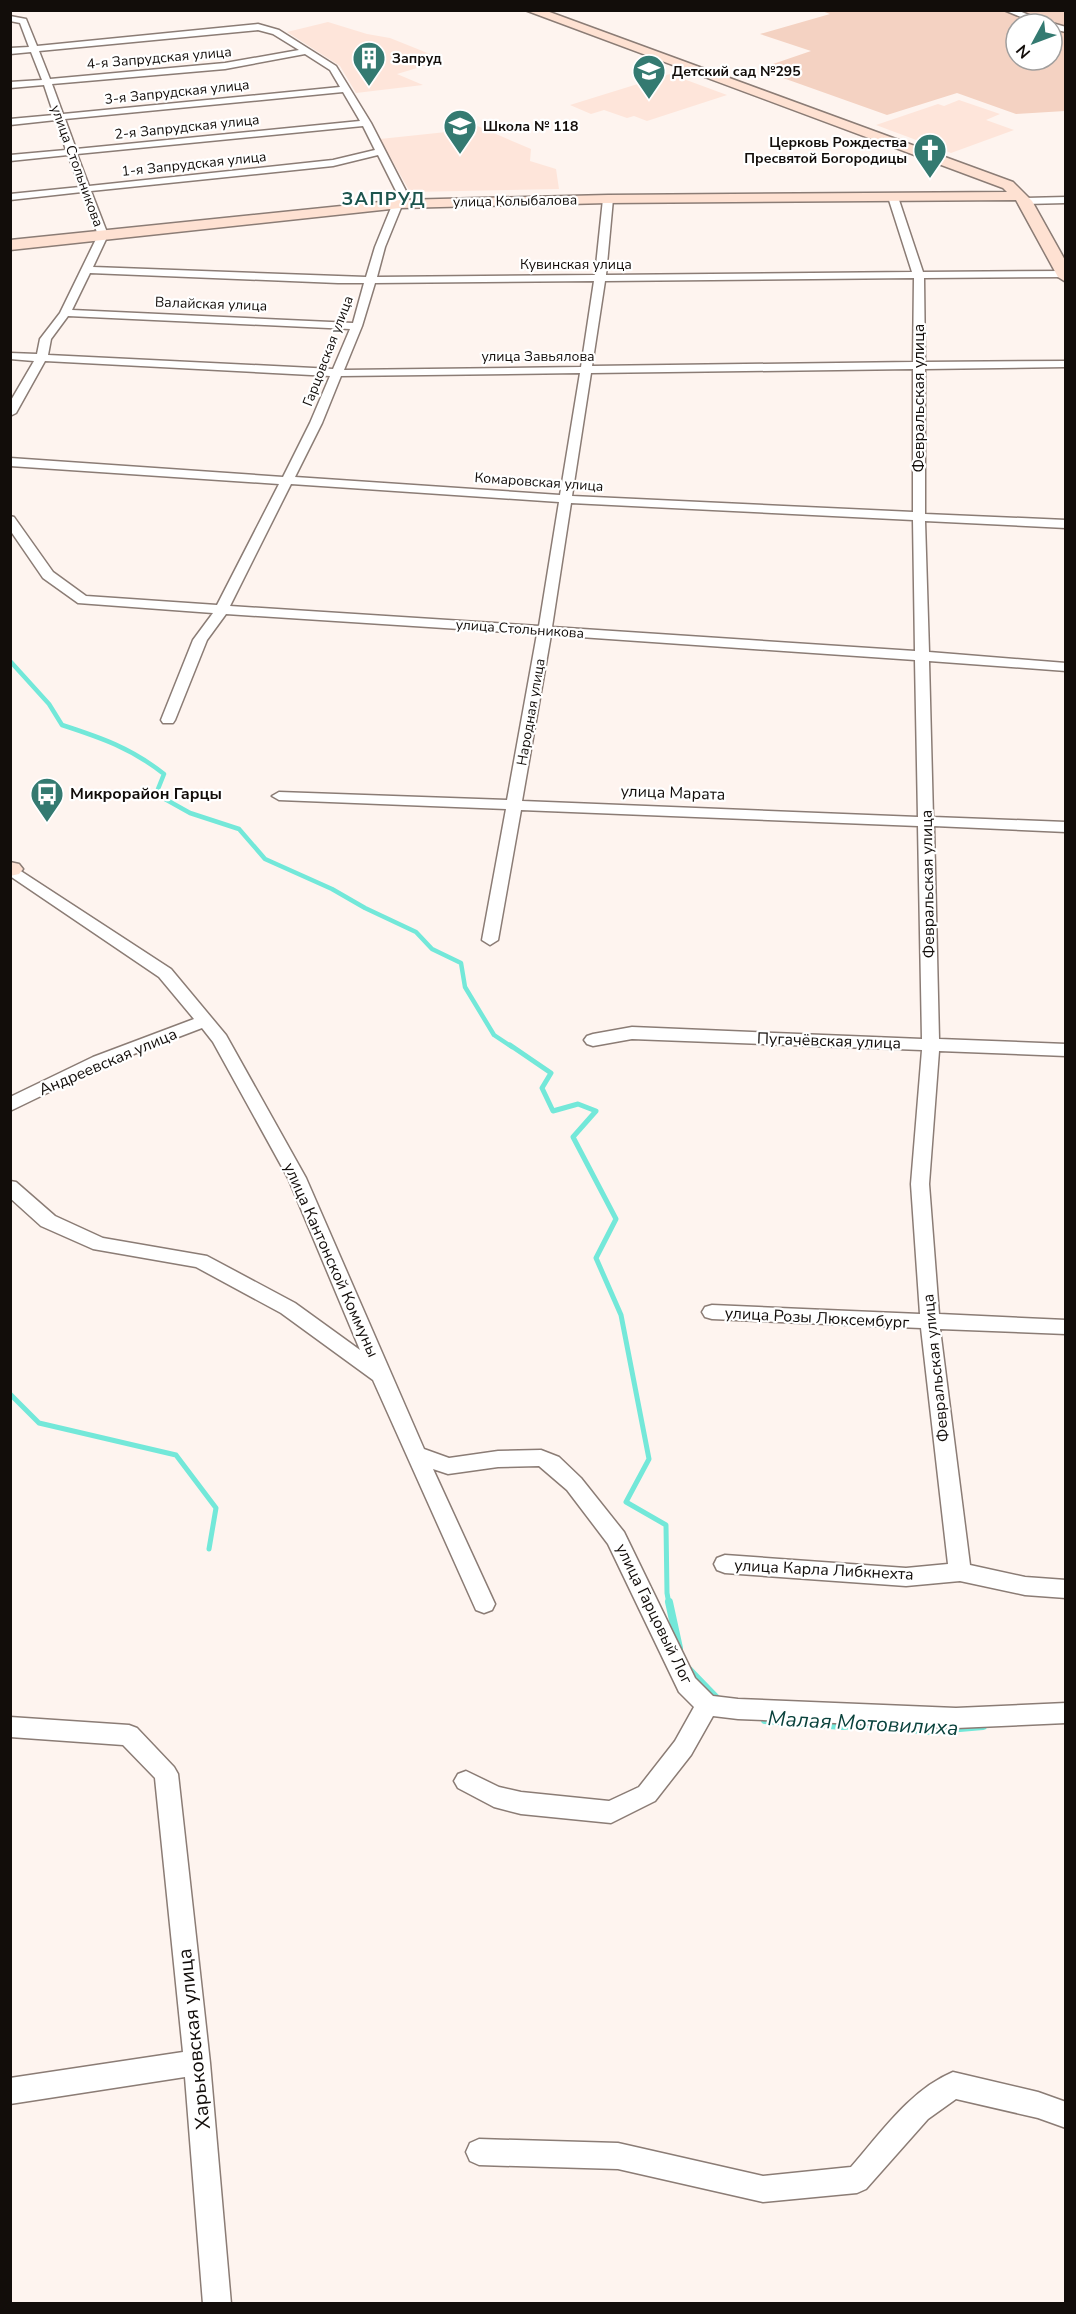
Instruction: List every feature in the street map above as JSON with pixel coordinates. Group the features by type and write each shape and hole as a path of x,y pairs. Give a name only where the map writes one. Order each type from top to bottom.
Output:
{"street":[{"path":"531,10 1008,185 1023,199 1065,275"},
{"name":"улица Стольникова","path":"10,413 41,359 46,339 65,313 88,270 103,235 70,152 35,49 23,21 11,18"},
{"path":"10,51 258,27 276,32 333,68 366,123 402,193 400,204"},
{"name":"4-я Запрудская улица","path":"10,85 225,66 309,51"},
{"name":"3-я Запрудская улица","path":"10,122 346,89"},
{"name":"2-я Запрудская улица","path":"10,158 366,123"},
{"name":"1-я Запрудская улица","path":"10,196 333,163 380,152"},
{"name":"улица Колыбалова","path":"10,245 400,204 608,199 893,197 1065,200"},
{"name":"Февральская улица","path":"893,197 919,276 919,518 931,1045 920,1184 930,1323 960,1572"},
{"name":"Народная улица","path":"490,940 545,630 600,279 608,199"},
{"name":"Гарцовская улица","path":"168,720 200,640 221,611 316,423 357,326 380,247 400,204"},
{"name":"Кувинская улица","path":"88,270 371,280 1065,275"},
{"name":"Валайская улица","path":"65,313 357,326"},
{"name":"улица Завьялова","path":"10,356 338,373 1065,364"},
{"name":"Комаровская улица","path":"10,462 564,499 903,514 919,518 1065,524"},
{"name":"улица Стольникова","path":"10,520 48,575 83,600 1065,667"},
{"name":"улица Марата","path":"279,796 1065,827"},
{"name":"улица Кантонской Коммуны","path":"11,869 165,973 220,1039 297,1178 381,1376 483,1604"},
{"name":"Андреевская улица","path":"10,1105 99,1061 206,1020"},
{"name":"Пугачёвская улица","path":"593,1040 632,1033 1065,1050"},
{"path":"10,1187 48,1221 100,1244 200,1261 288,1308 381,1376"},
{"name":"улица Розы Люксембург","path":"712,1312 1065,1327"},
{"name":"улица Гарцовый Лог","path":"418,1455 448,1466 541,1458 552,1463 574,1484 616,1538 687,1685 707,1705"},
{"name":"улица Карла Либкнехта","path":"725,1564 906,1577 960,1572 1024,1586 1065,1589"},
{"path":"466,1780 494,1796 521,1803 611,1812 647,1794 683,1748 707,1705 738,1709 956,1718 1065,1713"},
{"name":"Харьковская улица","path":"10,1727 129,1735 166,1774 197,2063 217,2304"},
{"path":"10,2091 197,2063"},
{"path":"479,2152 618,2156 763,2189 857,2180 919,2110 953,2085 1038,2105 1065,2115"}],"shaded area":[{"path":"822,11 1065,11 1065,111 1016,114 957,93 887,115 758,69 811,51 760,34 830,14"},
{"path":"328,22 367,34 390,38 435,56 425,59 434,63 397,74 423,85 356,93 340,66 287,32"},
{"name":"Детский сад №295","path":"670,74 727,95 647,121 634,116 627,118 604,110 591,114 570,105"},
{"path":"959,100 1000,114 986,120 1014,130 951,153 876,125 938,104 944,106"},
{"name":"Школа № 118","path":"475,125 531,149 530,161 556,169 559,189 410,192 380,139 456,131"}],"waterway":[{"path":"10,661 49,704 62,725 116,745 140,757 164,774 156,794 190,813 239,829 265,859 332,889 365,908 416,932 432,949 461,963 465,987 494,1035 512,1047"},
{"path":"510,1045 551,1073 542,1088 553,1111 578,1104 596,1111 573,1137 616,1219 596,1258 621,1315 649,1459 626,1502 666,1525 669,1604"},
{"path":"10,1394 39,1423 176,1455 216,1508 209,1549"},
{"path":"669,1602 679,1648"},
{"path":"689,1670 718,1700"},
{"name":"Малая Мотовилиха","path":"765,1720 842,1726 867,1724"},
{"name":"Малая Мотовилиха","path":"888,1724 925,1731 983,1726"}],"place":[{"name":"Запруд","path":"369,87"},
{"name":"Детский сад №295","path":"649,100"},
{"name":"Школа № 118","path":"460,155"},
{"name":"Церковь Рождества Пресвятой Богородицы","path":"930,179"},
{"name":"Микрорайон Гарцы","path":"47,823"}],"district":[{"name":"ЗАПРУД","path":"384,199"}]}
